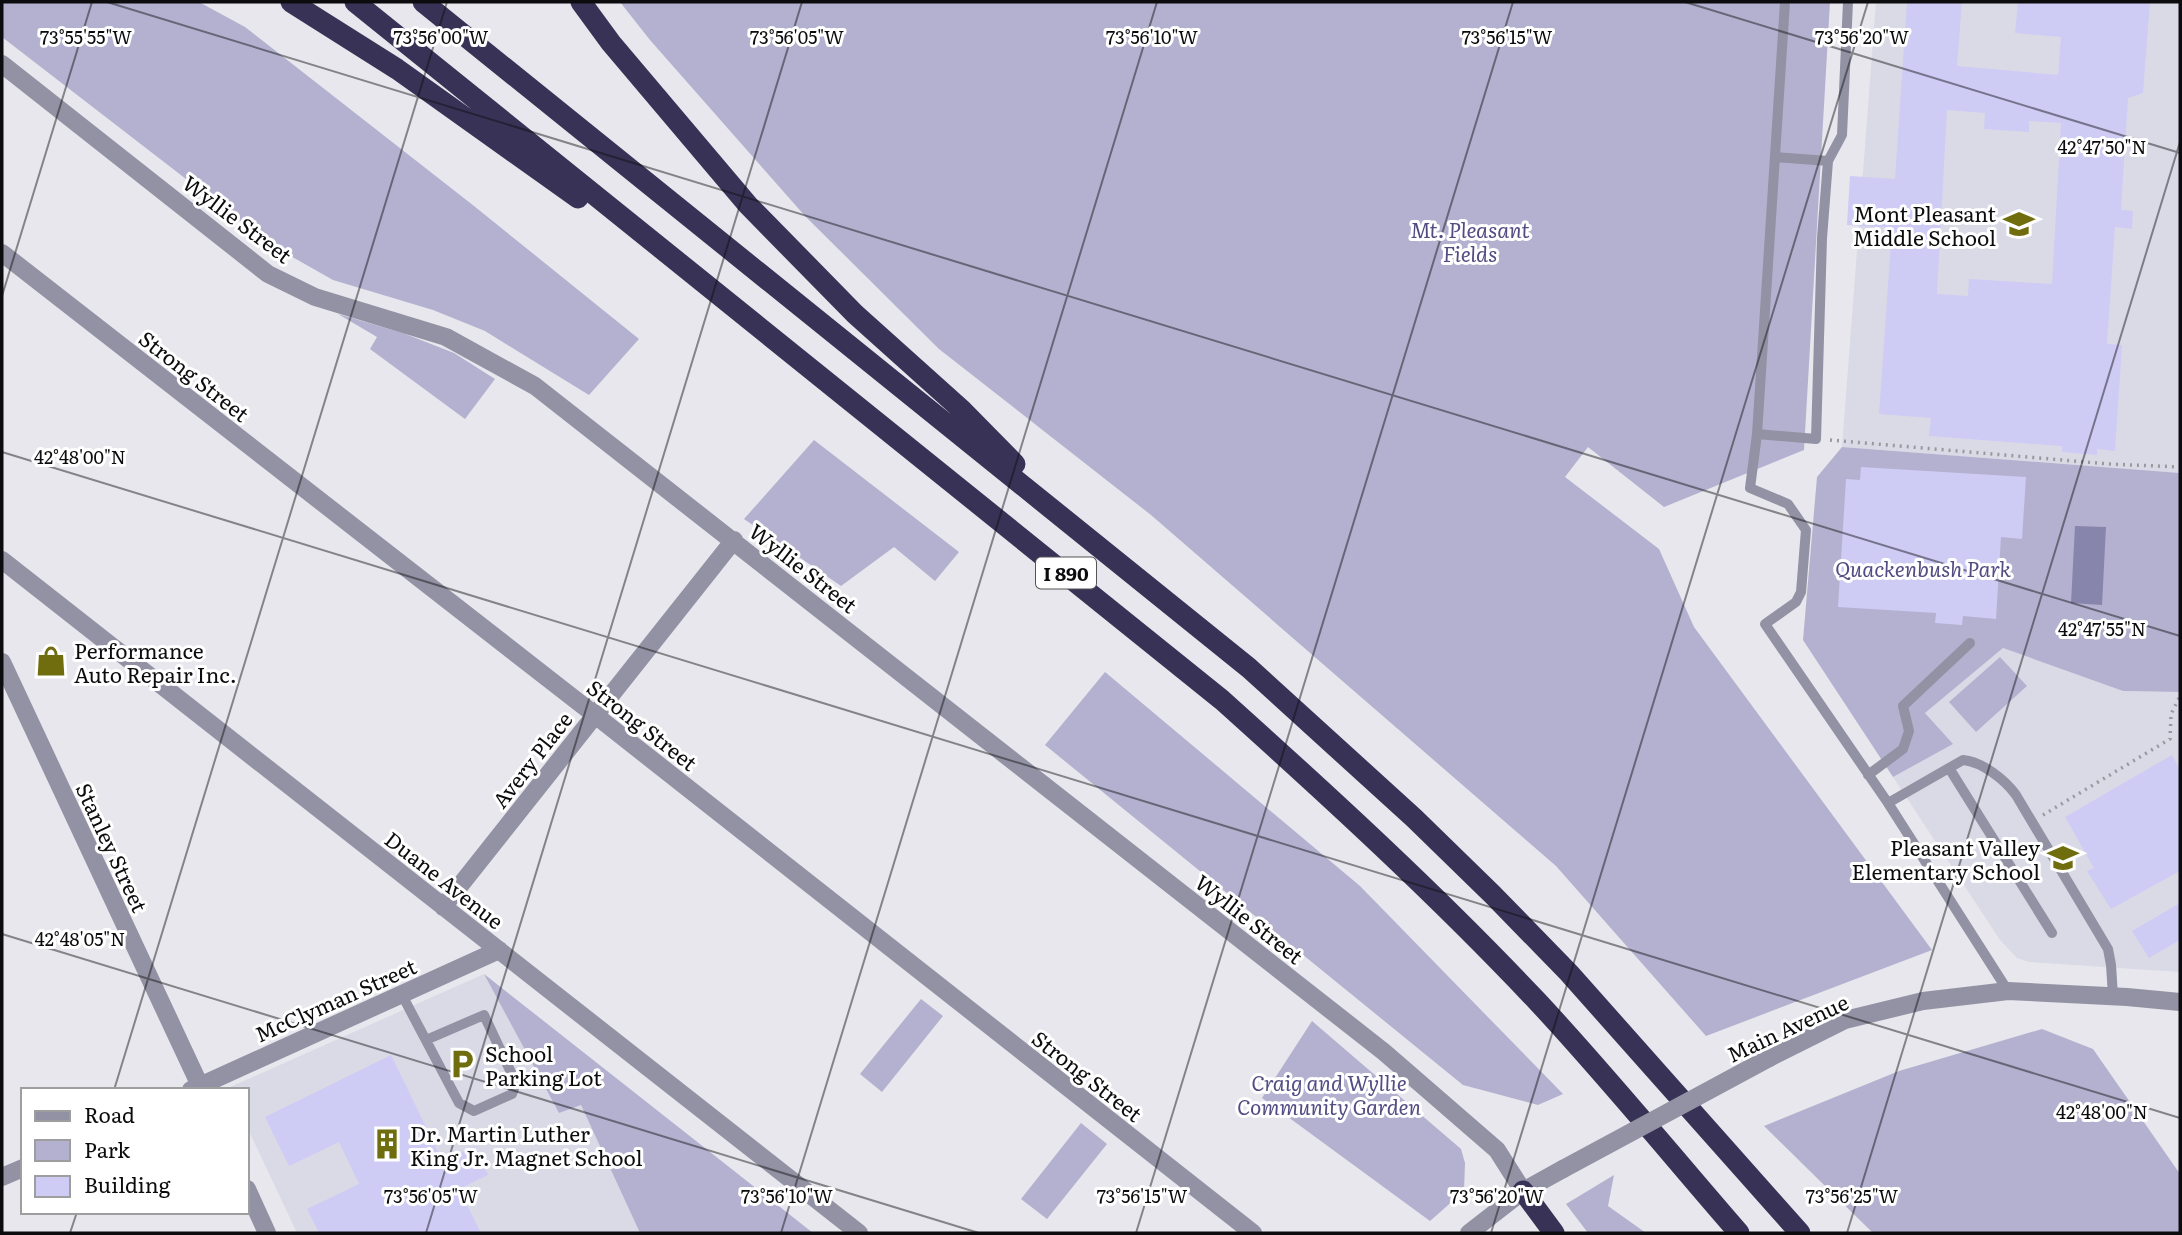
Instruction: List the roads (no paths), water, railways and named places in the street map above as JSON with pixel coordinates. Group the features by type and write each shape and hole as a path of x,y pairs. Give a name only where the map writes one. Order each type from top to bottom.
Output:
{"highway":[{"path":"290,2 356,42 440,99 780,343"},
{"name":"I 890","path":"355,2 1222,700 1305,774 1443,905 1538,1002 1739,1233"},
{"name":"I 890","path":"422,2 1249,668 1384,790 1483,885 1569,974 1800,1233"},
{"path":"581,2 611,43 748,205 855,314 962,410 1080,530"},
{"path":"1524,1191 1554,1233"}],"street":[{"name":"Wyllie Street","path":"2,64 268,274 315,297 446,337 535,386 1384,1052 1497,1150 1524,1191"},
{"name":"Strong Street","path":"2,253 1253,1233"},
{"name":"Avery Place","path":"443,907 734,540"},
{"name":"Duane Avenue","path":"2,560 859,1233"},
{"name":"Stanley Street","path":"2,662 197,1088"},
{"name":"McClyman Street","path":"197,1088 499,950"},
{"name":"Main Avenue","path":"1469,1233 1524,1191 1769,1058 1845,1020 1923,1001 2008,990 2180,1002"},
{"path":"2,1177 21,1169"},
{"path":"248,1191 267,1233"}],"lane":[{"path":"1785,2 1757,434 1750,488 1788,504 1806,530 1801,592 1796,602 1765,624 1888,803 2008,990"},
{"path":"1757,434 1816,439 1822,238 1828,161 1842,135 1848,2"},
{"path":"1775,158 1828,161"},
{"path":"1868,775 1903,749 1909,731 1903,706 1970,642"},
{"path":"1888,803 1963,760 1978,763 2011,788 2108,949 2113,996"},
{"path":"1949,768 2052,933"},
{"path":"401,993 426,1040 459,1102 474,1111 512,1094 516,1083 484,1015 426,1040"}],"place":[{"name":"Mont Pleasant Middle School","path":"2019,224"},
{"name":"Performance Auto Repair Inc.","path":"51,661"},
{"name":"Pleasant Valley Elementary School","path":"2063,858"},
{"name":"School Parking Lot","path":"462,1064"},
{"name":"Dr. Martin Luther King Jr. Magnet School","path":"387,1144"}],"park label":[{"name":"Mt. Pleasant Fields","path":"1470,240"},
{"name":"Quackenbush Park","path":"1923,567"},
{"name":"Craig and Wyllie Community Garden","path":"1329,1093"}]}
